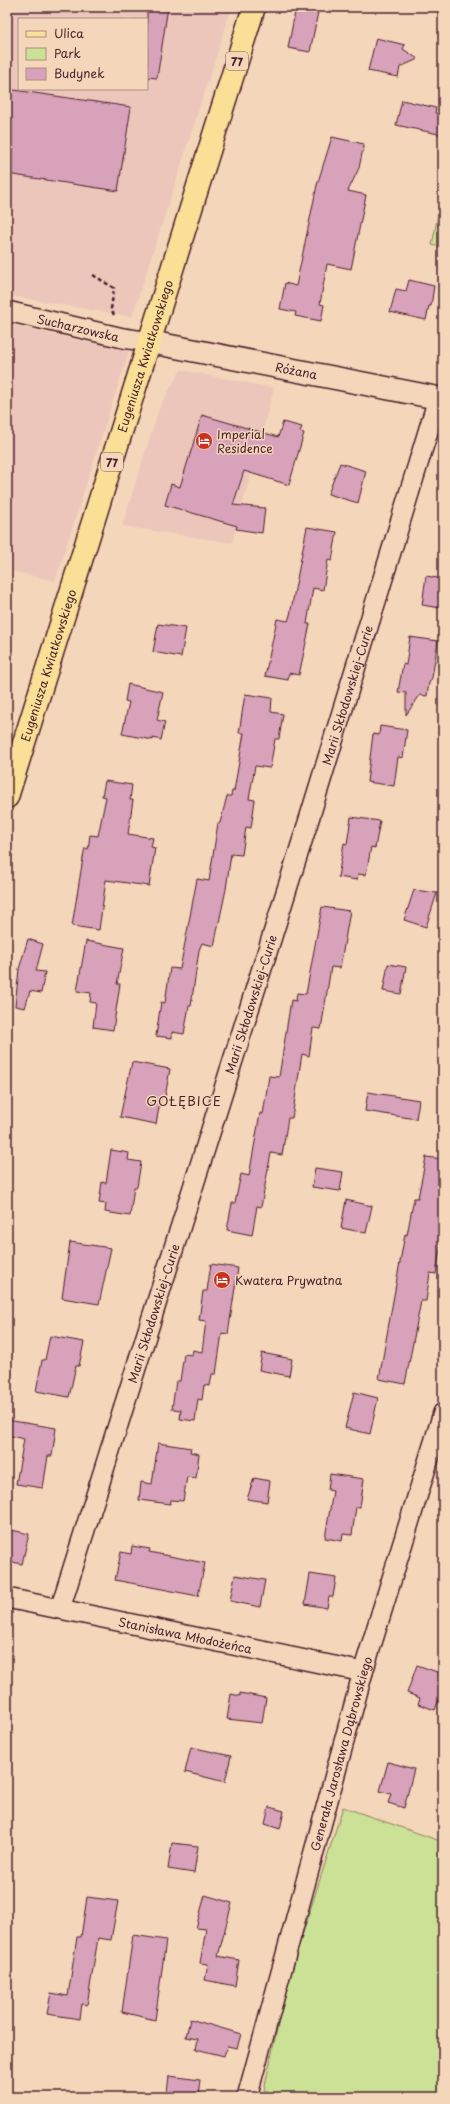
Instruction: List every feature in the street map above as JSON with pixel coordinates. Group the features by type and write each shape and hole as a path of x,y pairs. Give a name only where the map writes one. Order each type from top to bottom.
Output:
{"main road":[{"name":"Eugeniusza Kwiatkowskiego","path":"7,797 254,7"}],"street":[{"name":"Sucharzowska","path":"7,311 123,338 150,342"},
{"name":"Różana","path":"150,342 441,399"},
{"name":"Marii Skłodowskiej-Curie","path":"60,1609 441,399"},
{"name":"Generała Jarosława Dąbrowskiego","path":"247,2097 364,1672 443,1413"},
{"name":"Stanisława Młodożeńca","path":"7,1598 364,1672"}],"path":[{"path":"94,275 114,288 111,308 117,320"}],"shaded area":[{"path":"7,7 232,7 132,317 7,295"},
{"path":"7,324 129,351 55,581 7,570"},
{"path":"181,370 274,388 232,543 122,526 160,406"}],"green space":[{"path":"443,190 443,248 432,245"},
{"path":"343,1807 443,1842 443,2097 285,2097 264,2090 281,2011 300,1942"}],"building":[{"path":"147,7 168,7 157,78 148,77"},
{"path":"296,7 319,7 310,52 288,48"},
{"path":"376,38 405,45 403,49 418,59 400,67 398,77 368,71"},
{"path":"7,89 131,107 118,191 7,174"},
{"path":"402,100 436,108 435,113 443,115 443,135 396,125"},
{"path":"332,137 364,144 359,168 348,191 366,195 351,269 327,264 320,304 324,305 321,321 295,316 296,312 280,309 285,283 296,286 317,185"},
{"path":"409,280 434,286 431,306 429,306 426,320 390,312 396,289 406,291"},
{"path":"202,415 278,437 283,422 302,427 300,432 304,433 289,485 244,471 233,505 265,508 262,533 236,529 237,526 165,505 171,484 180,487"},
{"path":"340,463 366,471 358,503 328,494"},
{"path":"307,527 337,532 332,561 328,560 323,590 313,588 307,624 310,624 299,675 289,673 288,680 265,676 277,619 288,621 290,615"},
{"path":"426,576 443,579 443,603 441,602 440,608 422,605"},
{"path":"158,624 186,628 181,657 153,652"},
{"path":"410,637 438,641 432,678 429,683 427,696 420,695 406,715 406,693 398,692 403,664 406,665"},
{"path":"128,684 163,692 157,720 165,722 161,740 153,738 153,740 122,734 129,702 125,701"},
{"path":"245,694 272,698 271,712 283,714 279,739 275,739 270,768 255,766 249,799 255,800 251,828 246,827 242,855 231,854 226,889 214,946 202,943 199,950 191,1006 189,1006 184,1034 172,1032 172,1038 156,1036 161,1002 165,1003 170,968 180,969 197,879 209,881 218,823 220,823 227,796 231,796 232,791 234,791 244,733 239,733"},
{"path":"380,726 407,730 403,758 398,757 394,786 367,782 373,734 379,735"},
{"path":"105,781 132,785 130,800 133,800 128,834 153,838 151,847 155,848 149,886 106,880 99,930 72,926 85,848 88,849 90,835 98,836 106,797 102,796"},
{"path":"351,817 380,821 375,848 371,847 366,875 358,874 357,880 338,877 344,843 347,844"},
{"path":"414,890 437,893 426,927 404,920"},
{"path":"322,907 350,911 340,968 331,967 321,1029 313,1028 309,1056 302,1054 292,1118 288,1118 282,1155 271,1153 261,1207 257,1206 252,1235 227,1230 232,1203 235,1203 241,1174 249,1176 260,1113 263,1114 269,1076 279,1077 291,1000 296,1001 297,993 306,994"},
{"path":"28,939 43,944 36,971 45,972 41,993 30,991 25,1008 15,1006 19,969"},
{"path":"86,941 124,948 117,984 120,984 113,1030 93,1027 96,1003 90,1002 91,993 77,991"},
{"path":"388,964 406,967 401,994 383,991"},
{"path":"132,1062 170,1069 165,1097 161,1096 156,1124 120,1117"},
{"path":"368,1092 419,1100 416,1119 365,1111"},
{"path":"111,1150 129,1153 128,1160 141,1162 137,1187 134,1187 130,1216 105,1212 106,1204 99,1203 102,1182 106,1183"},
{"path":"426,1157 443,1159 443,1231 436,1274 430,1273 426,1301 421,1301 405,1384 379,1379 405,1234 407,1235 414,1198 418,1198"},
{"path":"315,1168 343,1172 340,1191 312,1187"},
{"path":"346,1200 372,1206 366,1233 341,1228"},
{"path":"70,1242 111,1248 99,1304 62,1298"},
{"path":"211,1264 238,1268 228,1334 222,1333 216,1374 212,1374 210,1386 204,1385 202,1400 198,1399 195,1421 180,1419 181,1410 172,1409 176,1381 180,1381 184,1354 192,1355 193,1350 202,1352 206,1321 199,1320 203,1291 207,1291"},
{"path":"50,1336 84,1342 79,1366 76,1366 69,1397 36,1391 42,1360 45,1360"},
{"path":"262,1353 292,1359 289,1376 259,1370"},
{"path":"354,1392 378,1398 370,1434 345,1428"},
{"path":"7,1420 56,1428 52,1456 48,1456 43,1488 16,1484 24,1439 7,1435"},
{"path":"158,1443 191,1448 190,1452 199,1454 196,1478 187,1477 183,1501 171,1500 170,1504 139,1500 141,1482 152,1484"},
{"path":"330,1474 364,1479 360,1507 356,1507 352,1535 343,1534 342,1541 325,1538 333,1491 328,1490"},
{"path":"254,1478 270,1481 267,1502 247,1499"},
{"path":"7,1529 29,1534 22,1564 7,1561"},
{"path":"132,1546 150,1549 149,1552 205,1563 198,1596 115,1580 121,1552 131,1554"},
{"path":"310,1574 336,1578 333,1597 329,1597 327,1608 305,1604"},
{"path":"235,1575 265,1580 260,1607 230,1601"},
{"path":"417,1665 443,1674 443,1688 435,1710 418,1704 420,1698 407,1693"},
{"path":"240,1693 266,1698 262,1723 227,1719 231,1694 240,1696"},
{"path":"191,1747 231,1756 225,1782 185,1772"},
{"path":"388,1762 414,1769 404,1808 388,1803 391,1794 380,1791"},
{"path":"269,1807 284,1811 280,1829 265,1824"},
{"path":"172,1843 198,1846 194,1873 168,1869"},
{"path":"205,1895 232,1903 218,1956 239,1960 235,1986 205,1980 208,1964 200,1963 206,1929 196,1928"},
{"path":"87,1897 118,1901 111,1940 98,1938 87,2005 82,2004 80,2019 47,2014 51,1993 68,1996 77,1937 81,1937"},
{"path":"133,1935 166,1940 155,2020 122,2012"},
{"path":"190,2019 241,2034 237,2048 227,2046 224,2056 196,2049 198,2039 186,2037"},
{"path":"169,2076 200,2080 198,2097 167,2092"}],"place":[{"name":"Imperial Residence","path":"204,441"},
{"name":"Kwatera Prywatna","path":"222,1280"}],"district":[{"name":"GOŁĘBICE","path":"184,1100"}]}
